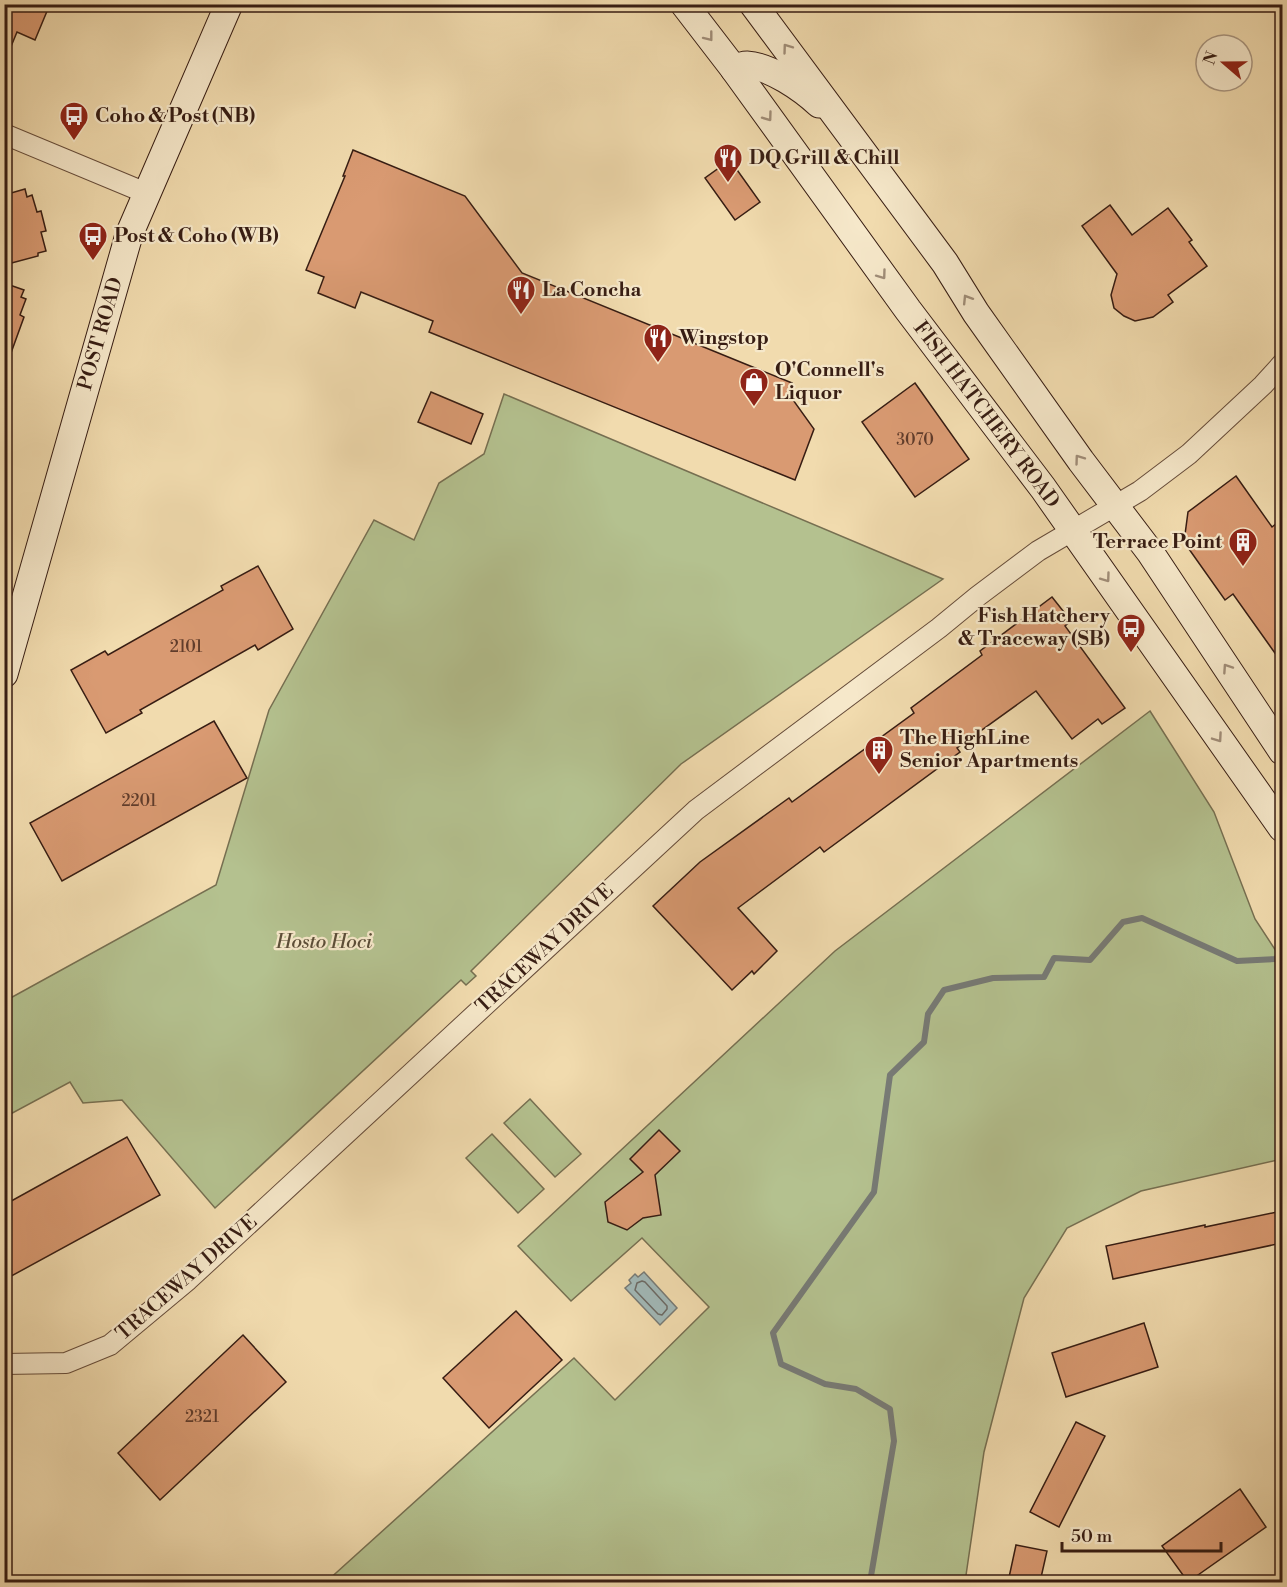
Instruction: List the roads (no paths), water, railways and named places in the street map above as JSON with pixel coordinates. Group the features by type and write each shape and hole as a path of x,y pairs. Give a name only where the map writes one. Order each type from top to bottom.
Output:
{"main road":[{"name":"POST ROAD","path":"4,674 105,312 129,235 229,4"},
{"name":"FISH HATCHERY ROAD","path":"684,4 734,69 908,310 1042,488 1150,552 1282,751"},
{"name":"FISH HATCHERY ROAD","path":"753,4 945,263 1093,518 1282,828"},
{"path":"734,69 745,64 771,72 812,97 846,129"}],"street":[{"path":"4,134 146,194"},
{"name":"TRACEWAY DRIVE","path":"4,1364 66,1363 110,1345 188,1280 696,810 939,628 1038,550 1140,491 1189,454 1263,385 1282,364"}],"water":[{"path":"644,1272 677,1308 660,1325 625,1288 631,1283 629,1280 635,1274 638,1277"}],"waterway":[{"path":"870,1582 894,1441 890,1409 856,1389 825,1384 781,1364 773,1333 874,1192 890,1075 924,1042 928,1014 944,990 993,978 1044,977 1054,958 1090,960 1123,922 1142,918 1237,961 1275,959 1282,954"}],"place":[{"name":"Coho & Post (NB)","path":"74,142"},
{"name":"DQ Grill & Chill","path":"728,184"},
{"name":"Post & Coho (WB)","path":"93,262"},
{"name":"La Concha","path":"521,316"},
{"name":"Wingstop","path":"658,364"},
{"name":"O'Connell's Liquor","path":"754,408"},
{"name":"Terrace Point","path":"1243,568"},
{"name":"Fish Hatchery & Traceway (SB)","path":"1131,654"},
{"name":"The HighLine Senior Apartments","path":"879,776"}],"park label":[{"name":"Hosto Hoci","path":"324,942"}]}
